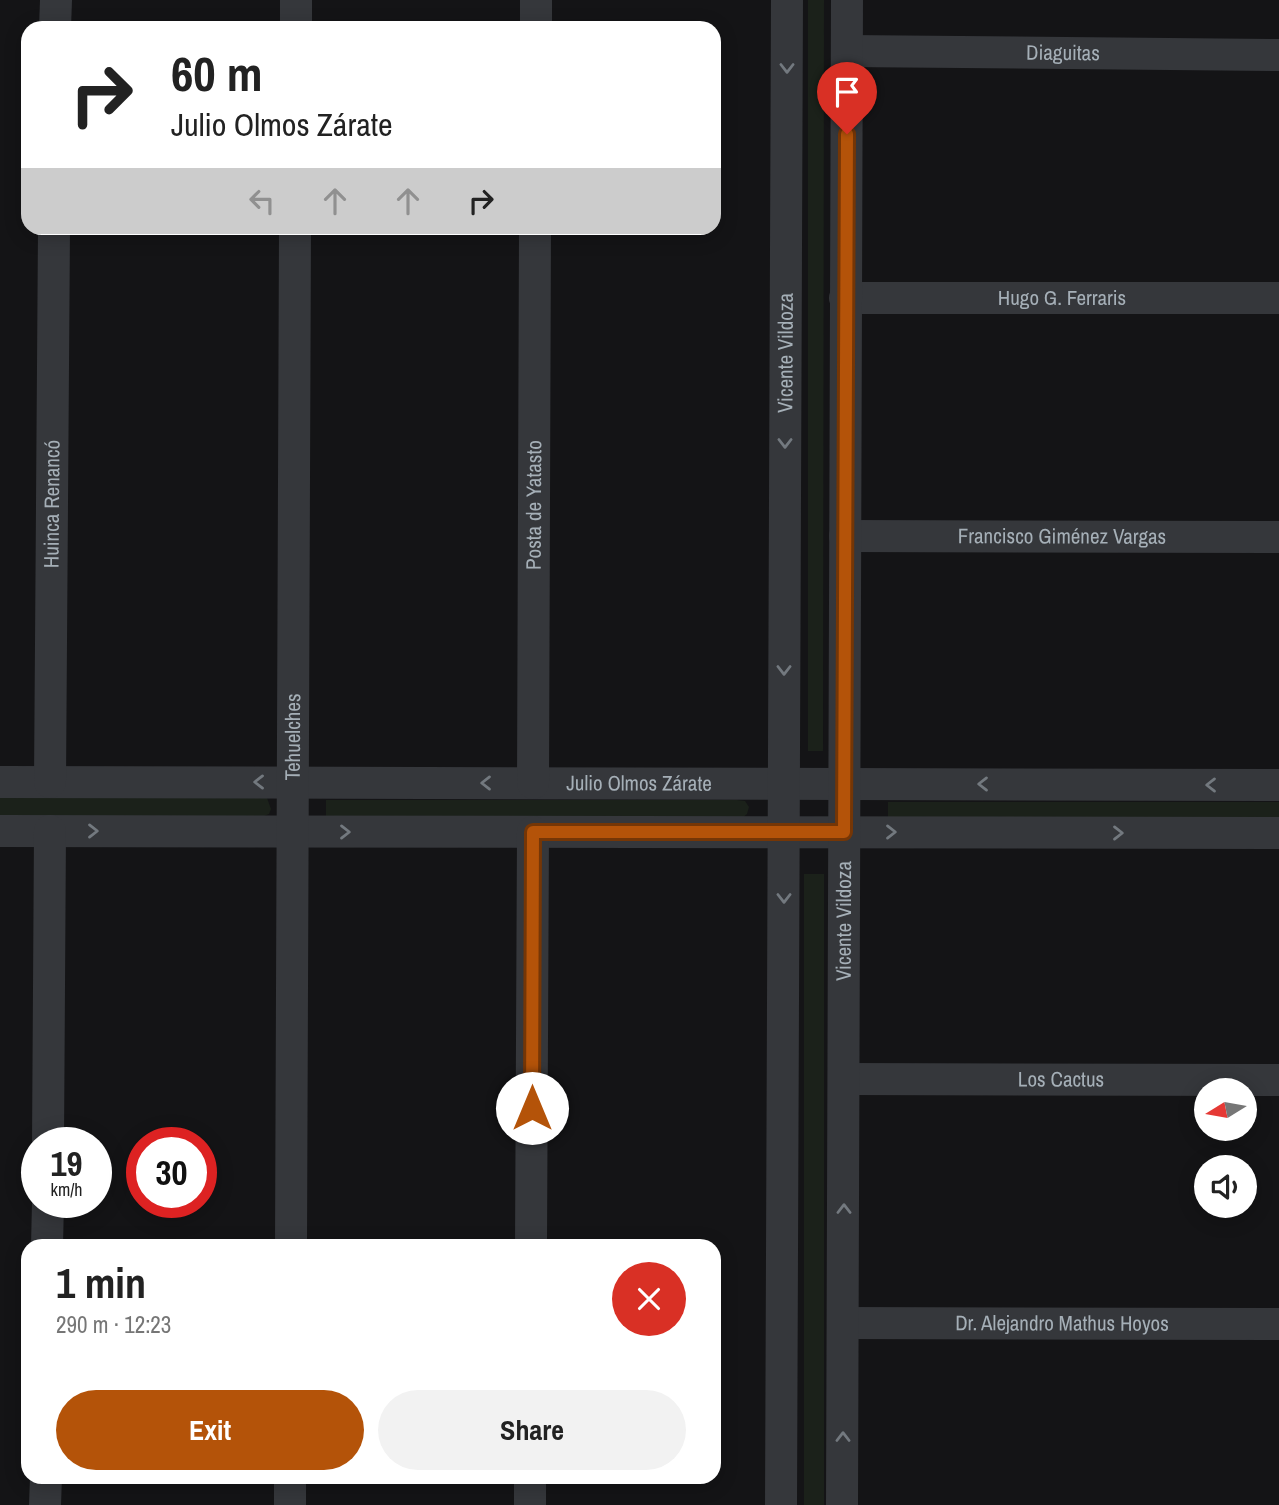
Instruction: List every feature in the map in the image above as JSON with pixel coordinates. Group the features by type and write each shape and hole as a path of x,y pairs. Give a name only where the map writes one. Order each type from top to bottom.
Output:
{"street":[{"path":"55,21 56,0"},
{"path":"296,0 296,21"},
{"path":"536,0 536,21"},
{"name":"Vicente Vildoza","path":"781,1505 787,0"},
{"name":"Vicente Vildoza","path":"842,1505 848,0"},
{"name":"Diaguitas","path":"848,51 1279,55"},
{"name":"Huinca Renancó","path":"50,782 54,235"},
{"name":"Tehuelches","path":"291,1239 295,235"},
{"name":"Posta de Yatasto","path":"533,783 535,235"},
{"name":"Hugo G. Ferraris","path":"845,298 1279,298"},
{"name":"Francisco Giménez Vargas","path":"845,536 1279,537"},
{"name":"Julio Olmos Zárate","path":"0,782 1279,785"},
{"path":"0,831 1279,833"},
{"path":"48,1127 50,831"},
{"path":"531,1239 533,832"},
{"name":"Los Cactus","path":"844,1079 1279,1080"},
{"path":"47,1239 48,1218"},
{"name":"Dr. Alejandro Mathus Hoyos","path":"843,1323 1279,1324"},
{"path":"46,1484 46,1505"},
{"path":"290,1484 290,1505"},
{"path":"530,1484 530,1505"}],"shaded area":[{"path":"808,0 824,0 823,751 808,751"},
{"path":"0,798 267,798 271,809 269,814 264,816 0,817"},
{"path":"326,800 737,800 745,801 749,807 747,814 741,819 326,816"},
{"path":"888,802 1279,802 1279,819 888,820"},
{"path":"804,874 824,874 824,1505 804,1505"}],"route":[{"path":"532,1108 533,832 844,832 847,134"}]}
